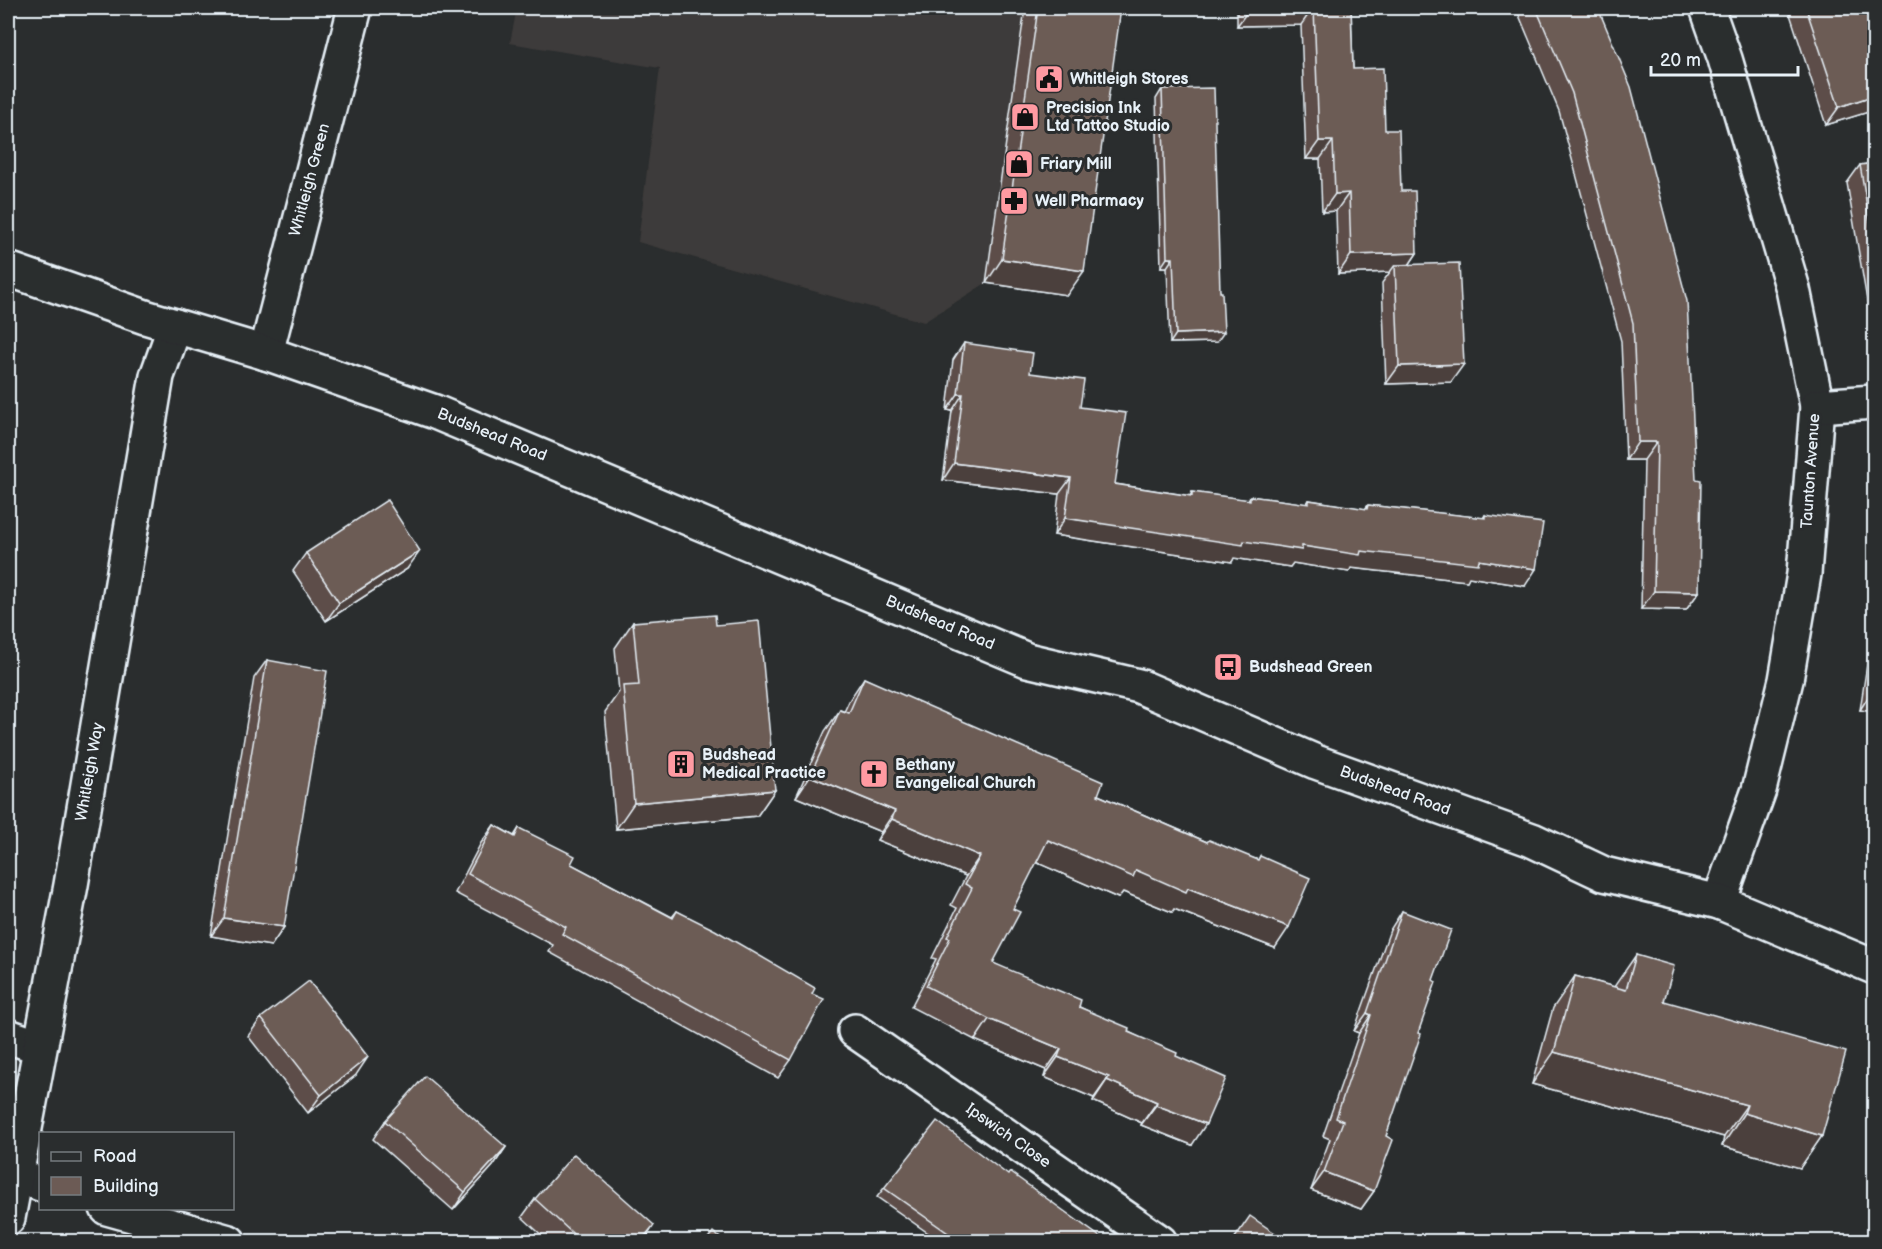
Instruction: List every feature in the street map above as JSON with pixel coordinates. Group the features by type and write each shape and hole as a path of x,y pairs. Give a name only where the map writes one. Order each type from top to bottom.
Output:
{"street":[{"name":"Whitleigh Green","path":"266,353 355,8"},
{"name":"Taunton Avenue","path":"1707,8 1725,59 1793,289 1816,406 1804,574 1786,680 1759,790 1719,902"},
{"name":"Budshead Road","path":"8,269 174,326 266,353 435,412 1027,660 1139,686 1316,762 1532,840 1604,874 1719,902 1875,967"},
{"name":"Whitleigh Way","path":"8,1218 28,1179 39,1047 71,885 157,376 174,326"},
{"path":"1816,406 1875,402"},
{"name":"Ipswich Close","path":"855,1031 1160,1242"},
{"path":"8,1036 39,1047"},
{"path":"110,1210 229,1242"}],"shaded area":[{"path":"517,8 1107,8 1067,295 986,283 924,322 638,242 660,68 510,43"}],"building":[{"path":"1038,8 1121,8 1084,271 1002,259"},
{"path":"1314,8 1351,8 1353,69 1383,68 1385,130 1399,130 1401,191 1415,191 1417,253 1351,255 1349,193 1335,194 1333,141 1319,141"},
{"path":"1536,8 1598,8 1631,87 1687,301 1696,479 1701,480 1699,592 1654,591 1657,442 1638,442 1633,323 1572,93"},
{"path":"1806,8 1866,8 1875,33 1875,95 1839,107"},
{"path":"1214,88 1220,292 1222,292 1224,332 1176,334 1173,258 1167,258 1162,89"},
{"path":"1875,163 1875,253 1860,165"},
{"path":"1459,263 1464,364 1399,366 1395,265"},
{"path":"964,343 1033,353 1030,373 1084,380 1080,407 1126,413 1115,484 1192,496 1192,492 1250,500 1250,496 1309,504 1309,500 1367,509 1368,505 1485,518 1485,515 1543,523 1536,569 1479,560 1478,564 1361,551 1360,555 1302,546 1302,550 1244,541 1243,545 1065,518 1071,478 954,463 963,394 958,394"},
{"path":"387,500 420,551 339,603 306,553"},
{"name":"Budshead Medical Practice","path":"715,615 716,625 759,621 775,790 634,803 623,686 639,685 633,622"},
{"path":"267,660 327,671 284,927 224,918"},
{"path":"864,678 1103,782 1098,795 1207,842 1209,840 1258,860 1260,856 1310,878 1289,927 1188,888 1186,892 1136,870 1133,877 1048,840 1013,909 1020,912 993,963 1081,1000 1079,1007 1129,1028 1128,1032 1177,1053 1176,1056 1226,1078 1206,1124 1156,1105 1157,1102 1107,1080 1109,1077 1058,1057 1061,1049 989,1019 926,986 950,938 947,937 972,888 965,884 980,856 892,819 895,811 810,776 840,710 849,713"},
{"path":"494,825 515,837 519,828 575,856 571,864 673,918 677,911 715,930 815,988 812,994 824,999 791,1060 562,934 566,927 468,874"},
{"path":"1402,911 1451,930 1433,980 1436,982 1418,1033 1421,1034 1386,1136 1393,1140 1374,1191 1324,1172 1343,1121 1336,1118 1371,1015 1367,1013"},
{"path":"1636,955 1674,966 1664,1001 1846,1052 1822,1136 1744,1113 1747,1105 1554,1052 1575,976 1626,990"},
{"path":"309,981 368,1057 321,1095 261,1018"},
{"path":"425,1076 506,1147 465,1192 385,1121"},
{"path":"937,1121 1008,1175 1010,1172 1107,1242 961,1242 884,1188"},
{"path":"574,1154 654,1225 640,1242 582,1242 535,1199"},
{"path":"1250,1216 1288,1242 1232,1242"},
{"path":"713,1232 725,1242 705,1242"}],"place":[{"name":"Whitleigh Stores","path":"1049,79"},
{"name":"Precision Ink Ltd Tattoo Studio","path":"1025,117"},
{"name":"Friary Mill","path":"1019,164"},
{"name":"Well Pharmacy","path":"1014,201"},
{"name":"Budshead Green","path":"1228,667"},
{"name":"Budshead Medical Practice","path":"681,764"},
{"name":"Bethany Evangelical Church","path":"874,774"}]}
